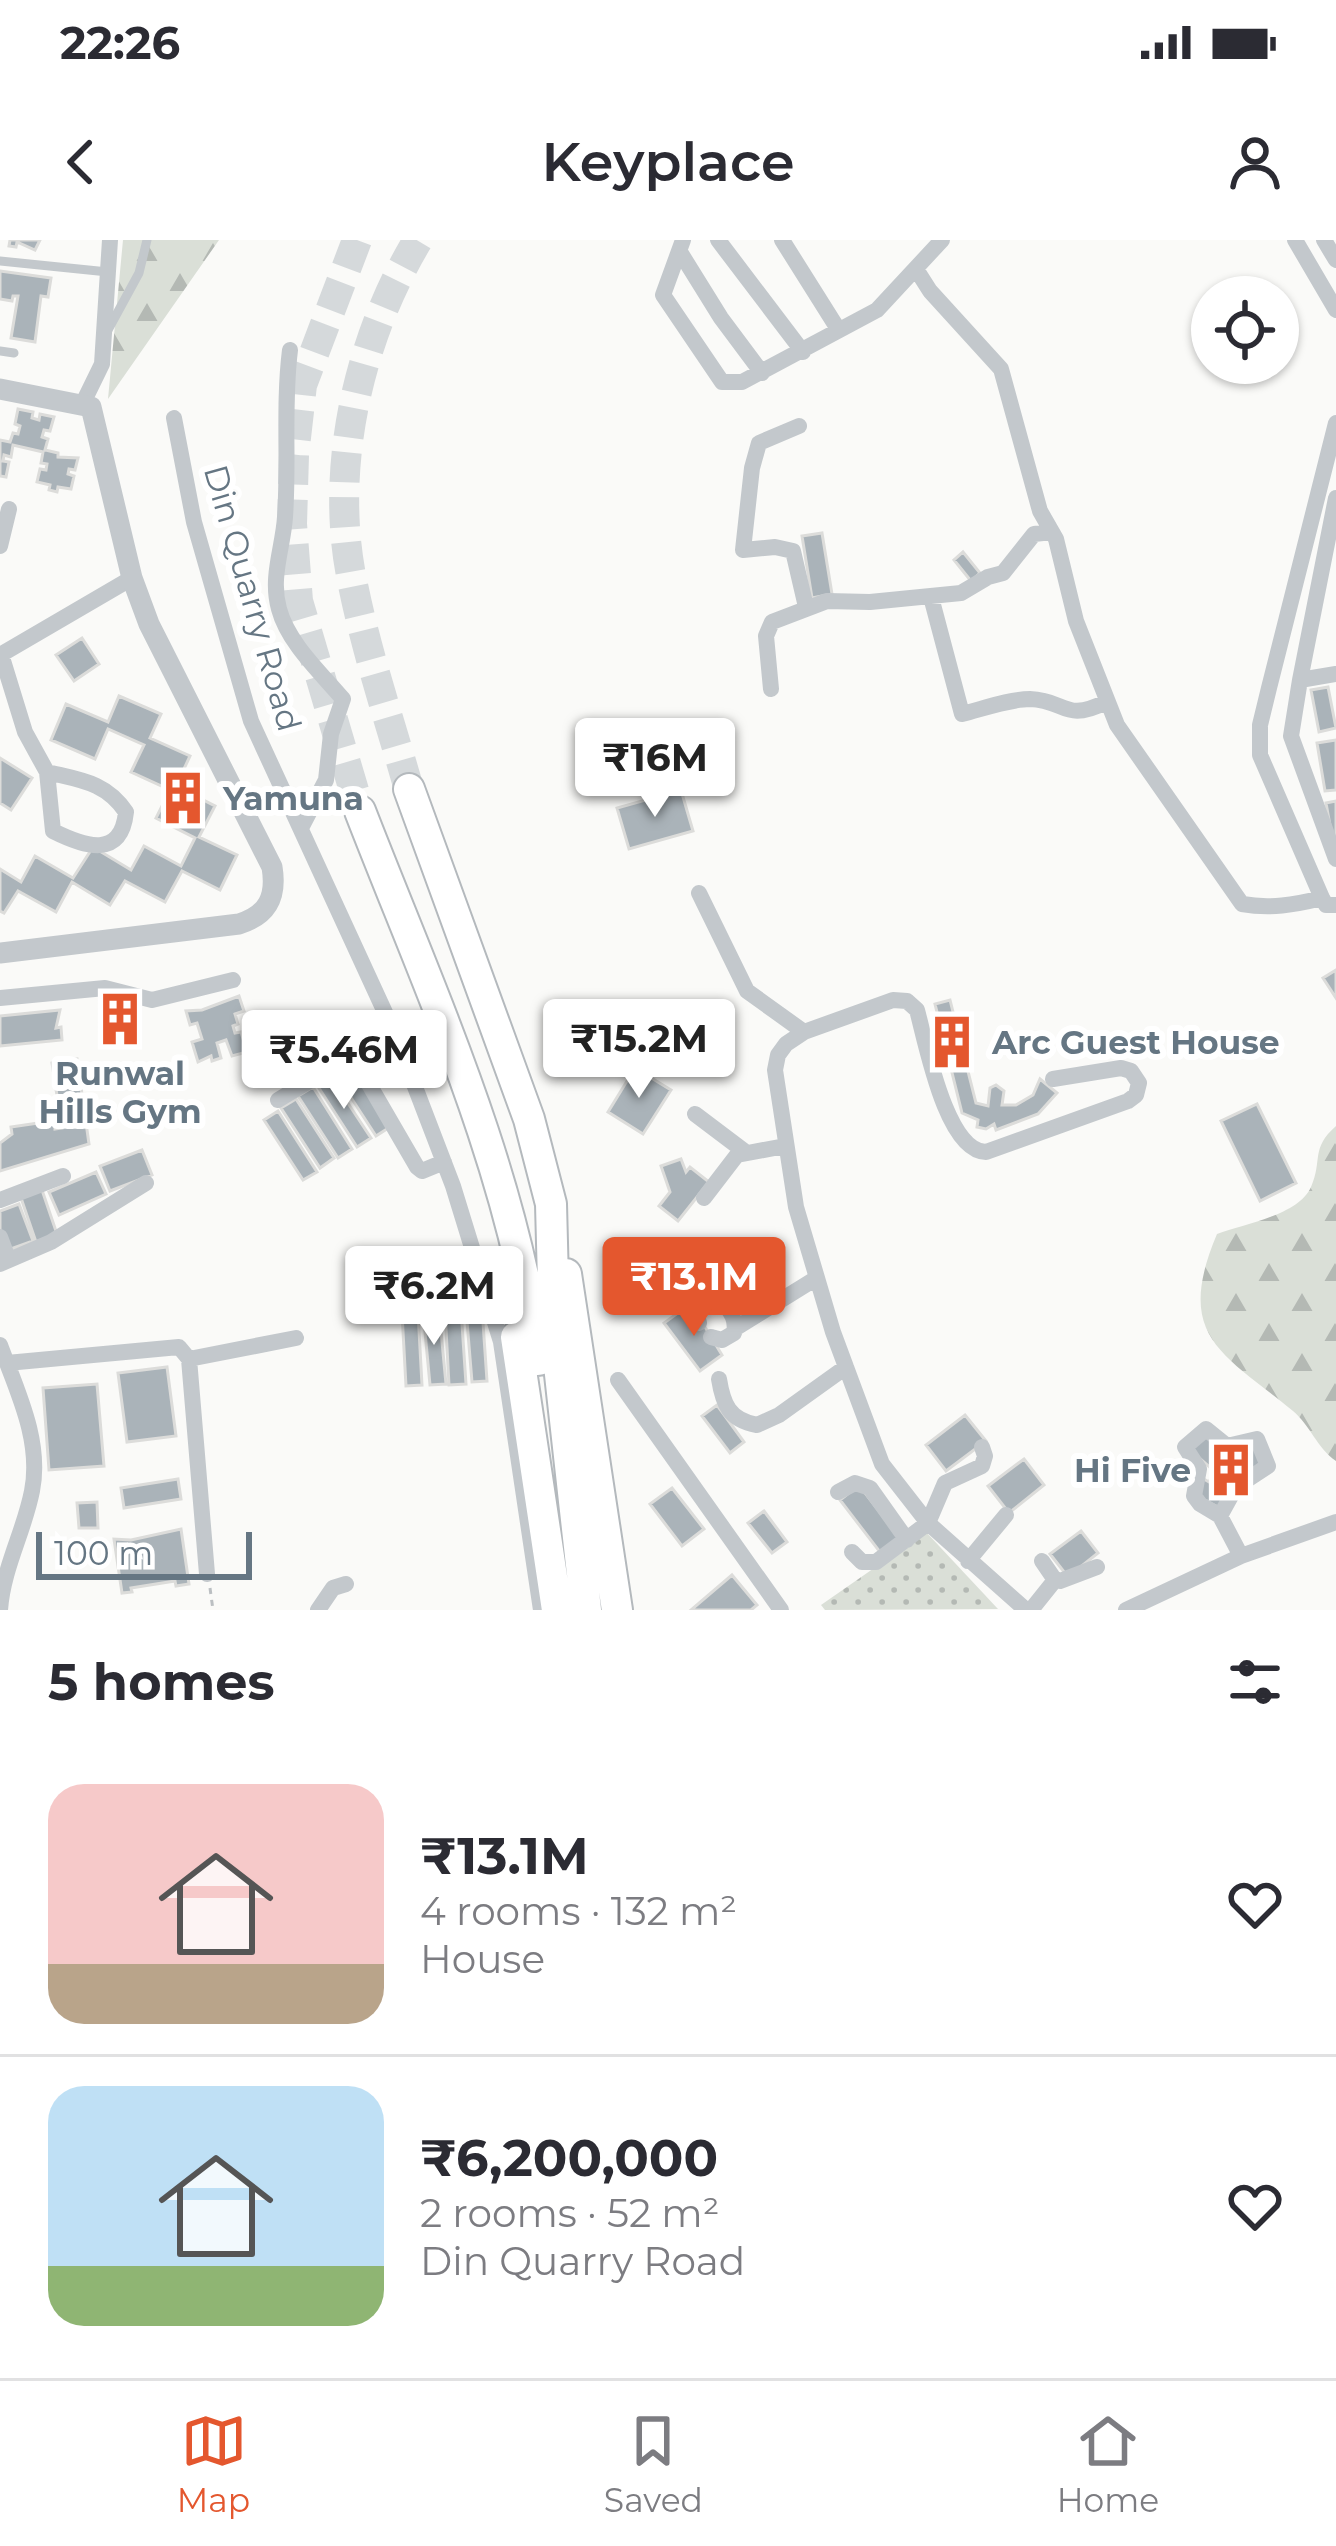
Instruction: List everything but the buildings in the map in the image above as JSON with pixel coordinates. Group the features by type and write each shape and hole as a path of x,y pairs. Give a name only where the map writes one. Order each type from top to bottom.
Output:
{"highway":[{"path":"409,789 529,1119 551,1204 575,1316 617,1610"},
{"path":"360,812 455,1058 543,1321 586,1610"},
{"path":"551,1204 543,1321 570,1610"},
{"path":"508,1214 514,1325 557,1610"}],"street":[{"path":"82,405 102,364 110,240"},
{"path":"718,240 803,352"},
{"path":"782,240 838,329"},
{"path":"682,246 664,300 722,382 742,382 877,310 942,240"},
{"path":"1295,240 1336,310"},
{"path":"1324,240 1336,260"},
{"path":"682,246 721,318 762,373"},
{"path":"916,269 1001,369 1040,511 1052,532 1076,621 1106,702 1117,725 1242,904 1329,902 1258,743 1336,423"},
{"path":"290,350 283,427 285,524 275,573 278,608 295,640 343,700 331,734 326,780 301,828"},
{"path":"0,389 91,407 132,578 172,673 272,867 275,885 270,904 257,919 238,924 0,953"},
{"name":"Din Quarry Road","path":"174,418 194,523 251,721 394,1032 444,1162 501,1342 541,1610"},
{"path":"800,426 759,443 743,550 775,547 793,551 806,607"},
{"path":"1336,498 1291,736 1336,859"},
{"path":"0,546 9,509"},
{"path":"771,689 767,627 779,618 826,601 961,593 1004,573 1034,534 1052,532"},
{"path":"46,772 97,783 113,794 126,812 124,830 112,842 90,845 53,831 46,772 25,732 1,655 132,578"},
{"path":"931,597 962,714 1029,699 1070,712 1106,702"},
{"path":"1300,680 1336,674"},
{"path":"699,893 747,991 804,1032"},
{"path":"0,998 105,988 152,1000 233,980"},
{"path":"1053,1079 1121,1068 1131,1071 1138,1089 1128,1101 1085,1118 976,1152 941,1100 914,1005 893,1000 804,1032 786,1044 775,1070 784,1146 815,1279 882,1464 928,1523 1028,1610 1054,1580 1097,1567"},
{"path":"278,1100 352,1055 417,1166 422,1171 444,1162"},
{"path":"694,1114 743,1151"},
{"path":"704,1198 743,1151 784,1146"},
{"path":"0,1199 63,1176"},
{"path":"2,1251 50,1242 146,1184"},
{"path":"744,1250 777,1301"},
{"path":"736,1328 723,1304 709,1298 698,1304 705,1330 729,1337 815,1279"},
{"path":"189,1359 296,1338"},
{"path":"0,1610 33,1489 33,1446 26,1414 3,1354 179,1347 189,1359 207,1574"},
{"path":"719,1379 728,1412 757,1425 779,1415 846,1367"},
{"path":"618,1380 776,1608"},
{"path":"1220,1516 1236,1487 1268,1466 1257,1439 1227,1446 1206,1429 1186,1443 1198,1469 1195,1500 1220,1516 1241,1556"},
{"path":"852,1552 862,1562 876,1562 907,1540 928,1523 945,1483 982,1466 982,1447"},
{"path":"838,1492 855,1483 870,1488 907,1540"},
{"path":"968,1561 1006,1515"},
{"path":"1126,1610 1241,1556 1336,1522"},
{"path":"1042,1561 1054,1580"},
{"path":"318,1610 333,1588 346,1584"}],"lane":[{"path":"106,335 139,273 147,240"},
{"path":"0,261 108,272"},
{"path":"0,351 14,353"}],"path":[{"path":"207,1574 213,1610"}],"green space":[{"path":"123,240 219,240 108,399"},
{"path":"1336,1126 1336,1461 1299,1417 1212,1339 1203,1319 1201,1296 1217,1234 1283,1212 1305,1197 1323,1141"},
{"path":"926,1532 998,1609 825,1610 821,1605"}],"tunnel":[{"path":"357,240 302,385 292,524 298,601 360,811"},
{"path":"409,789 353,585 344,497 347,452 364,363 418,240"}],"place":[{"name":"Yamuna","path":"183,798"},
{"name":"Runwal Hills Gym","path":"120,1019"},
{"name":"Arc Guest House","path":"952,1042"},
{"name":"Hi Five","path":"1231,1470"}]}
